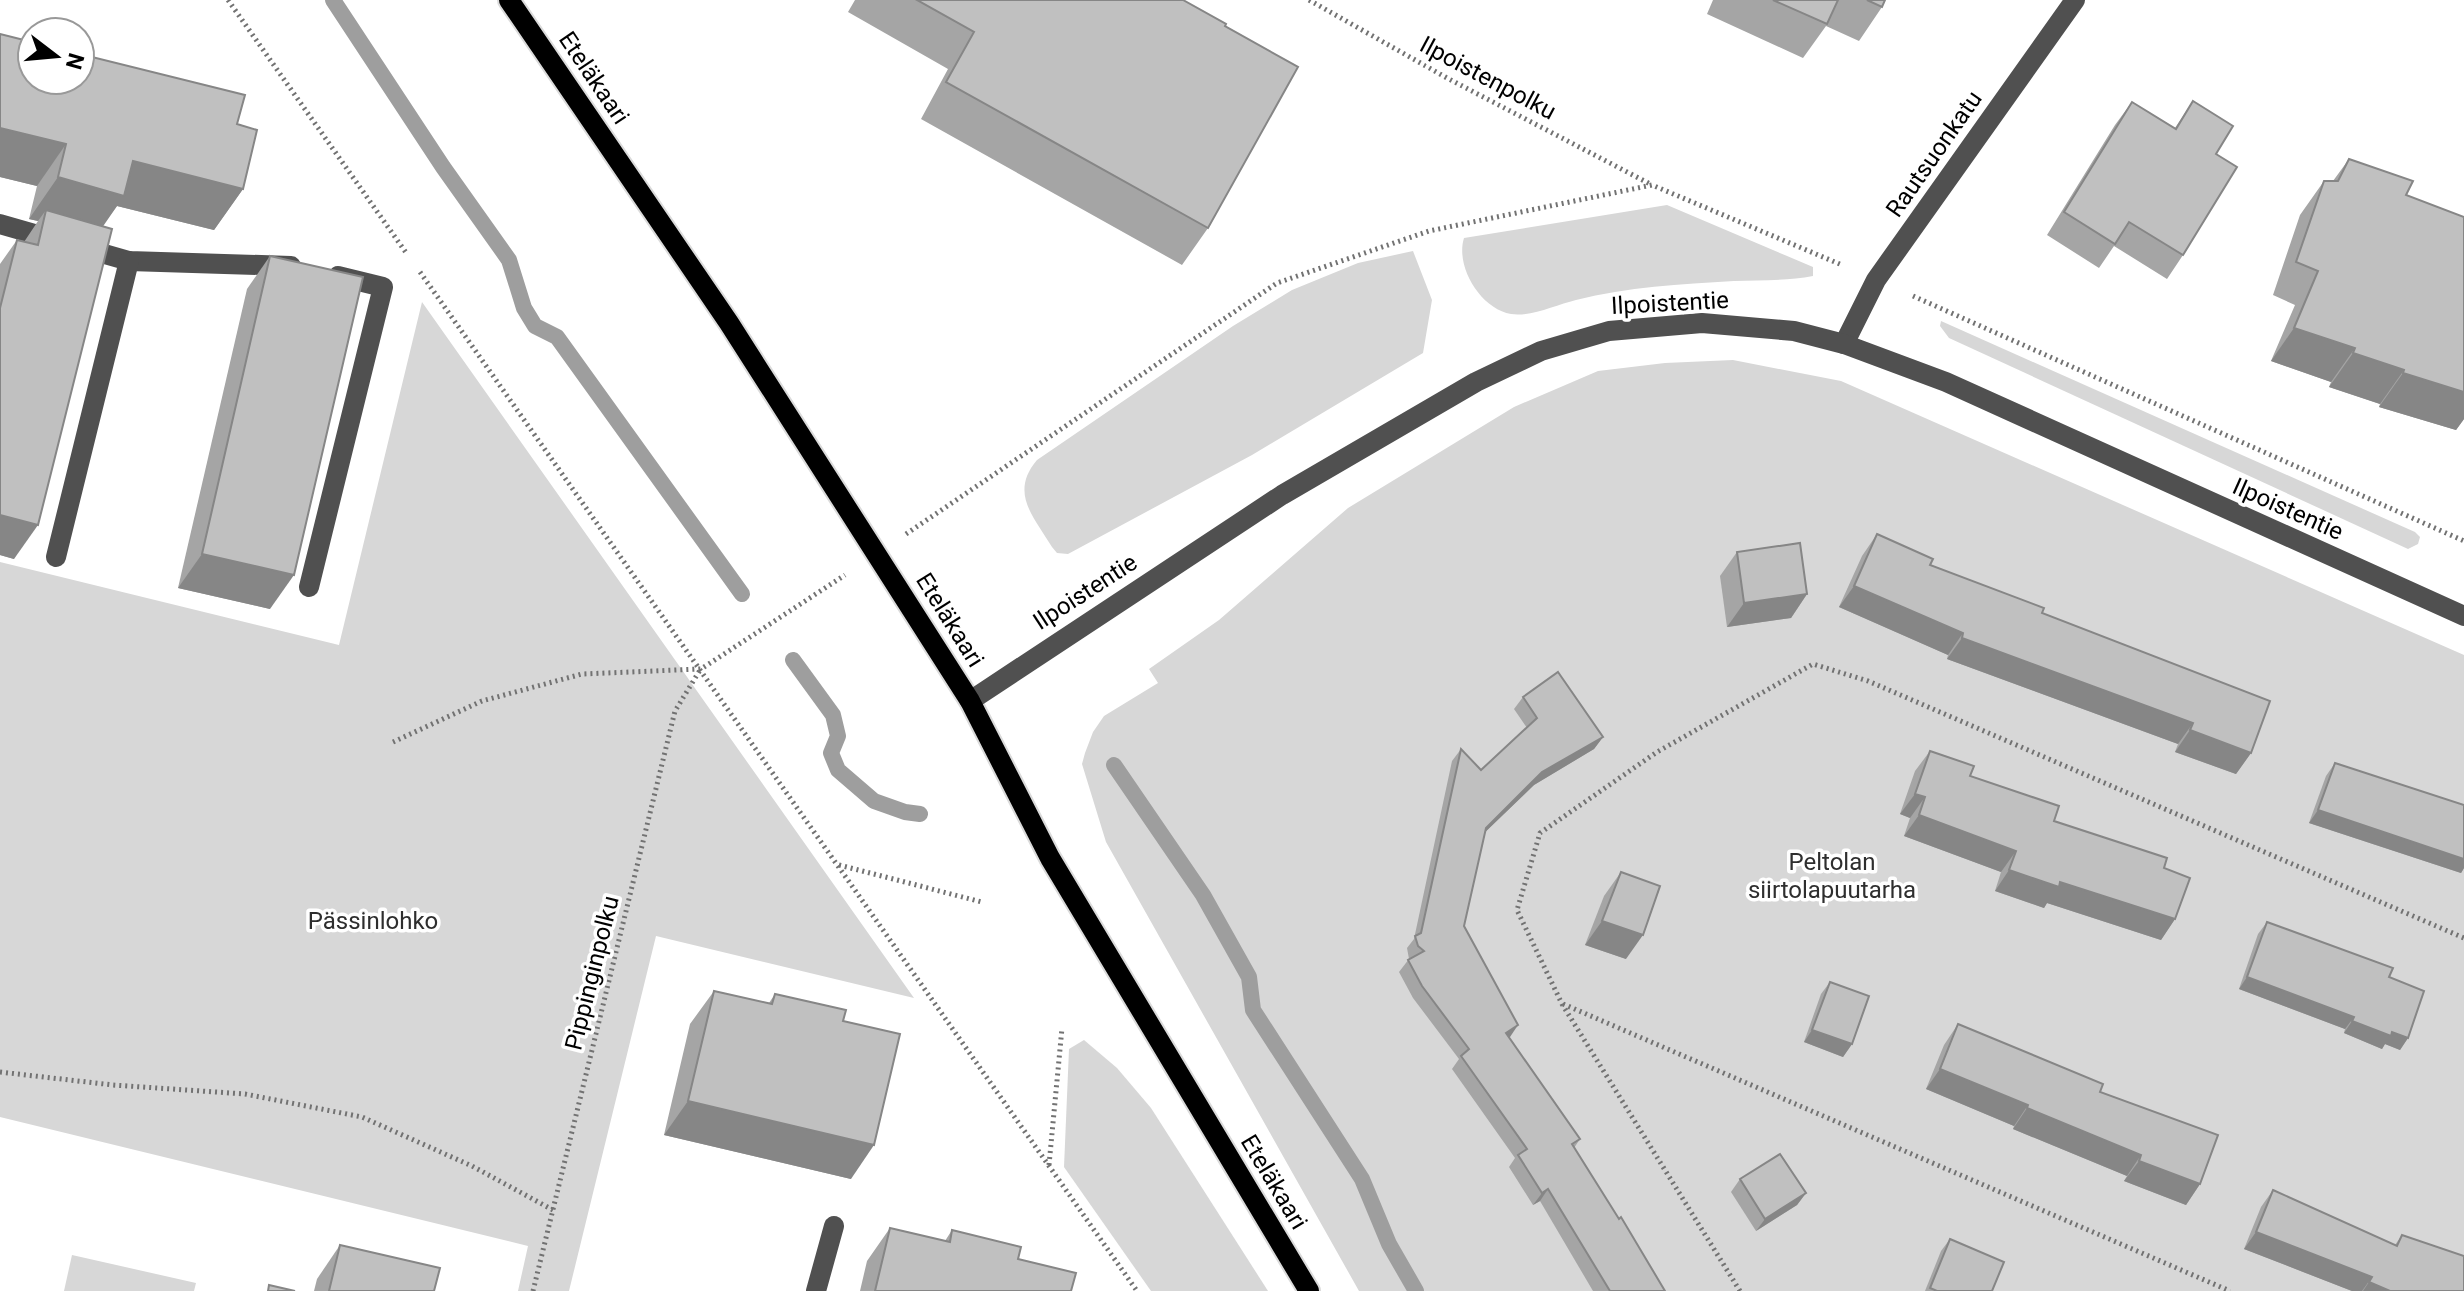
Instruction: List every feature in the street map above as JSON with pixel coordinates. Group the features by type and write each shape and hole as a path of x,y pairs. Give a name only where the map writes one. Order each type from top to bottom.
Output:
{"main road":[{"name":"Eteläkaari","path":"509,0 729,323 970,701 1050,858 1309,1291"}],"street":[{"name":"Rautsuonkatu","path":"1844,344 1876,280 2075,0"},
{"path":"0,224 129,261 297,266 383,287 309,587"},
{"path":"56,557 129,261"},
{"name":"Ilpoistentie","path":"970,701 1282,495 1476,382 1541,351 1609,331 1702,323 1794,331 1844,344 1946,382 2464,616"},
{"path":"816,1291 834,1226"}],"path":[{"path":"228,0 410,257"},
{"name":"Ilpoistenpolku","path":"1309,0 1447,78 1652,185 1841,264"},
{"path":"393,742 482,701 582,674 701,669 1277,283 1429,231 1652,185"},
{"path":"419,270 1137,1291"},
{"path":"1922,300 2464,541"},
{"path":"1740,1291 1562,1004 1517,910 1540,833 1657,752 1813,664 1868,681 2464,938"},
{"name":"Pippinginpolku","path":"533,1291 675,711 701,669"},
{"path":"838,865 982,902"},
{"path":"1562,1004 2230,1291"},
{"path":"1049,1166 1062,1028"},
{"path":"0,1072 113,1085 245,1094 362,1117 472,1166 553,1210"}],"green space":[{"path":"1667,205 1813,267 1813,276 1635,289 1576,300 1535,312 1511,314 1490,304 1481,295 1463,261 1464,238"},
{"path":"1413,251 1432,300 1423,353 1252,455 1068,554 1057,553 1027,505 1025,483 1037,460 1233,326 1292,290 1358,263"},
{"name":"Pässinlohko","path":"422,302 914,998 656,936 569,1291 518,1291 528,1246 0,1117 0,562 339,645"},
{"path":"1941,321 2415,532 2420,537 2418,544 2408,549 1949,338 1940,326"},
{"name":"Peltolan siirtolapuutarha","path":"1733,360 1841,381 2464,655 2464,1291 1359,1291 1106,842 1082,764 1093,732 1104,716 1158,683 1149,669 1219,620 1348,508 1514,407 1598,371 1665,363"},
{"path":"1084,1040 1117,1068 1151,1108 1268,1291 1151,1291 1064,1167 1069,1049"},
{"path":"72,1255 196,1283 194,1291 64,1291"}],"building":[{"path":"917,0 1183,0 1298,67 1208,228 946,82 974,32"},
{"path":"1773,0 1838,0 1827,24"},
{"path":"1867,0 1885,0 1882,7"},
{"path":"0,34 16,38 16,96 96,96 96,58 245,95 237,124 257,130 243,189 133,161 124,196 58,177 66,144 0,128"},
{"path":"2193,101 2233,126 2216,154 2237,167 2183,255 2129,222 2115,244 2064,212 2132,102 2176,129"},
{"path":"2349,159 2413,181 2406,195 2464,217 2464,392 2403,373 2404,370 2353,353 2355,348 2294,328 2318,271 2296,262 2324,181 2338,181"},
{"path":"46,210 112,229 38,525 0,515 0,308 17,240 38,245"},
{"path":"270,256 363,277 294,575 202,554"},
{"path":"1877,534 1933,559 1930,565 2044,608 2042,613 2270,701 2251,753 2190,730 2193,723 1962,638 1963,633 1854,586"},
{"path":"1800,543 1807,594 1744,603 1737,552"},
{"path":"1558,672 1603,737 1542,772 1486,828 1464,926 1518,1025 1506,1033 1580,1139 1572,1144 1665,1291 1610,1291 1548,1189 1542,1193 1518,1155 1527,1149 1461,1056 1469,1049 1422,986 1408,960 1424,951 1418,946 1415,936 1421,933 1461,749 1481,770 1537,718 1523,697"},
{"path":"1930,751 1974,766 1970,776 2059,806 2054,821 2167,858 2164,868 2190,878 2175,919 2060,882 2059,887 2009,870 2016,851 1919,815 1925,797 1915,794"},
{"path":"2335,763 2464,805 2464,859 2318,810"},
{"path":"1621,872 1660,886 1643,935 1602,921"},
{"path":"2267,922 2393,968 2389,977 2424,991 2408,1038 2392,1032 2391,1036 2352,1021 2354,1017 2247,977"},
{"path":"1830,982 1869,996 1852,1044 1812,1030"},
{"path":"714,991 772,1004 775,994 846,1010 843,1021 900,1034 874,1145 688,1101"},
{"path":"1958,1024 2103,1084 2100,1092 2218,1135 2200,1184 2139,1161 2141,1155 1940,1069"},
{"path":"1780,1154 1806,1193 1765,1219 1740,1179"},
{"path":"2273,1190 2397,1246 2402,1235 2464,1256 2464,1291 2390,1291 2369,1282 2372,1277 2256,1232"},
{"path":"890,1228 950,1242 952,1230 1021,1247 1018,1259 1076,1273 1071,1291 875,1291"},
{"path":"1950,1239 2004,1262 1992,1291 1937,1291 1930,1288"},
{"path":"340,1245 440,1268 434,1291 329,1291"},
{"path":"269,1285 295,1291 268,1291"}],"waterway":[{"path":"333,0 443,167 509,260 524,308 535,326 557,337 742,594"},
{"path":"793,660 833,715 838,736 831,753 838,770 874,801 920,814"},
{"path":"1114,765 1203,895 1249,977 1253,1010 1362,1179 1389,1244 1416,1291"}]}
